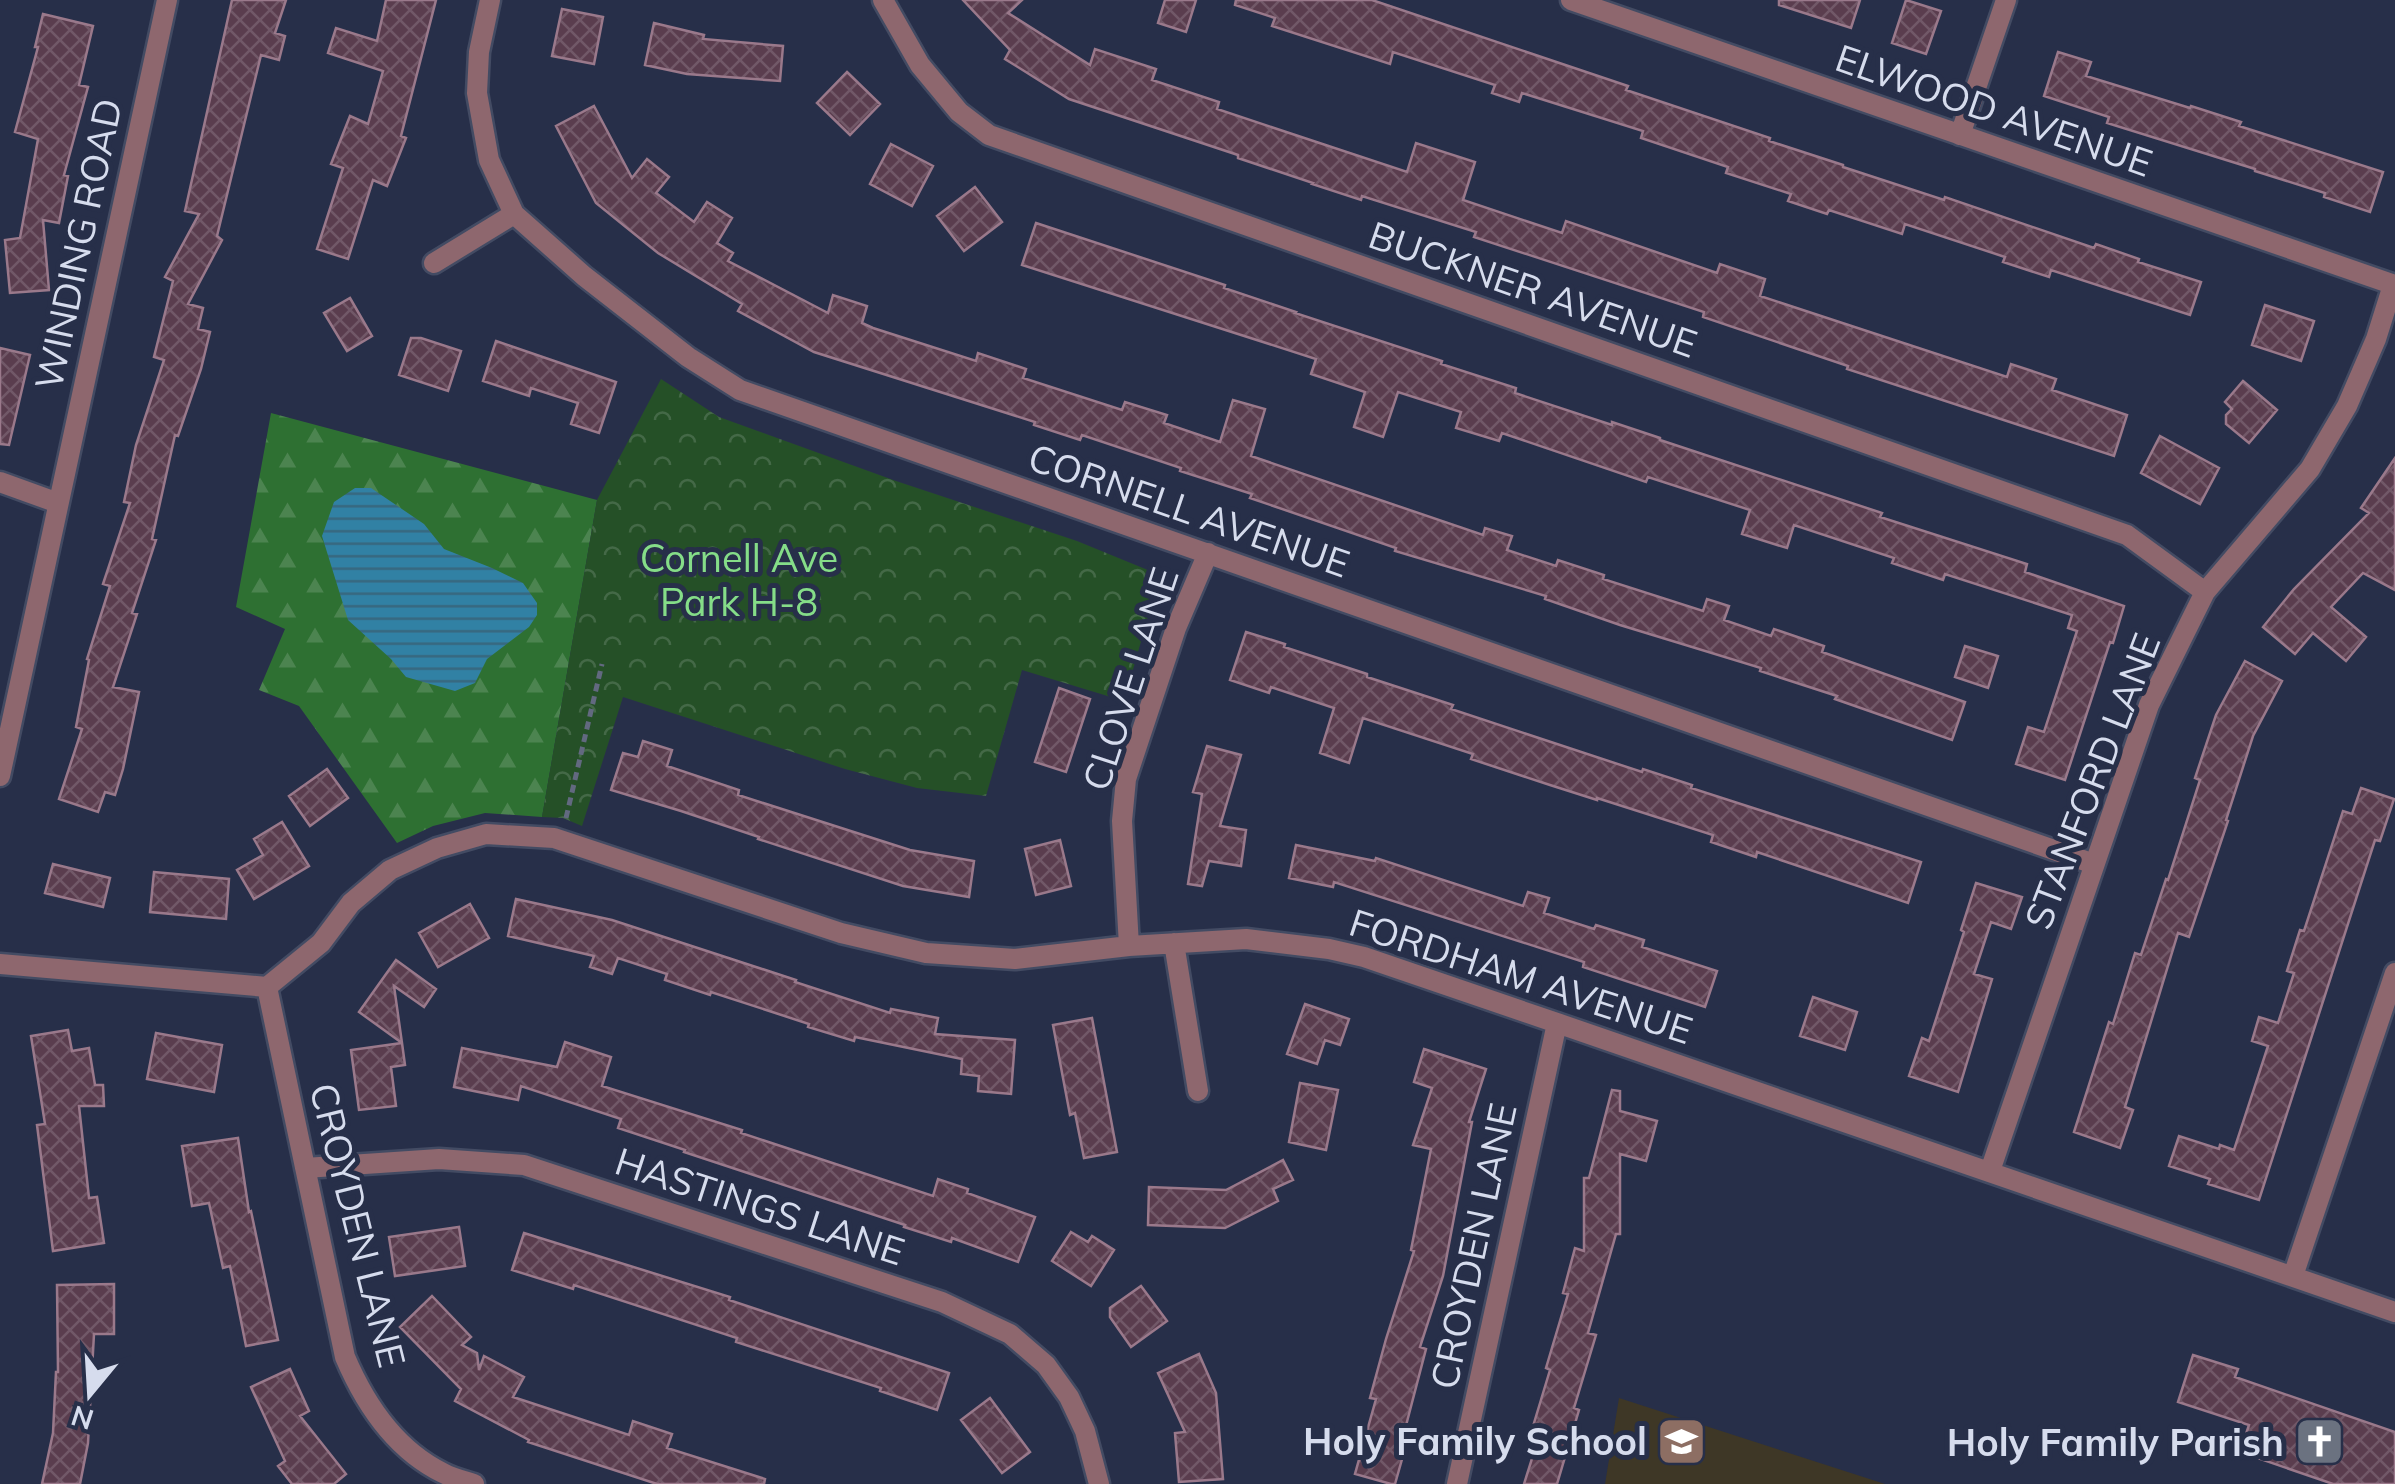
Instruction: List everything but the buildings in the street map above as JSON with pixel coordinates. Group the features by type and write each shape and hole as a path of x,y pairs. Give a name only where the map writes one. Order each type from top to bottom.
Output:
{"street":[{"name":"WINDING ROAD","path":"0,776 167,0"},
{"name":"CORNELL AVENUE","path":"490,0 479,52 477,93 489,160 514,214 584,276 688,358 740,390 2094,864"},
{"name":"BUCKNER AVENUE","path":"883,0 920,65 959,112 989,135 2127,536 2205,592"},
{"name":"ELWOOD AVENUE","path":"1570,0 2394,285"},
{"path":"1960,135 2006,0"},
{"path":"434,263 514,214"},
{"name":"STANFORD LANE","path":"1990,1172 2150,705 2205,592 2310,469 2347,406 2394,285"},
{"path":"0,482 58,503"},
{"name":"CLOVE LANE","path":"1129,946 1122,821 1126,779 1176,628 1208,554"},
{"name":"FORDHAM AVENUE","path":"267,987 320,943 351,903 390,870 437,848 486,834 562,840 841,933 926,953 1015,960 1129,946 1246,939 1329,948 2395,1312"},
{"path":"1174,943 1198,1091"},
{"path":"0,964 267,987"},
{"path":"2293,1276 2395,973"},
{"name":"CROYDEN LANE","path":"267,987 345,1357 357,1384 385,1426 413,1454 443,1474 474,1484"},
{"name":"CROYDEN LANE","path":"1456,1484 1557,1023"},
{"name":"HASTINGS LANE","path":"305,1168 439,1159 524,1165 942,1302 1010,1334 1046,1365 1069,1397 1085,1431 1099,1484"}],"path":[{"path":"562,840 602,664"}],"shaded area":[{"name":"Holy Family School","path":"1619,1398 1885,1484 1605,1484"}],"green space":[{"name":"Cornell Ave Park H-8","path":"661,379 719,417 1077,541 1160,575 1124,701 1022,670 986,796 917,788 845,769 623,697 582,826 563,818 542,817 597,500"},
{"path":"271,413 597,500 542,817 485,813 433,826 397,843 299,706 259,690 285,629 236,607"}],"water":[{"path":"355,488 371,488 424,524 444,549 523,583 537,603 537,615 529,627 487,659 475,683 455,691 406,677 348,620 322,536 334,502"}],"place":[{"name":"Holy Family School","path":"1682,1441"},
{"name":"Holy Family Parish","path":"2319,1442"}]}
